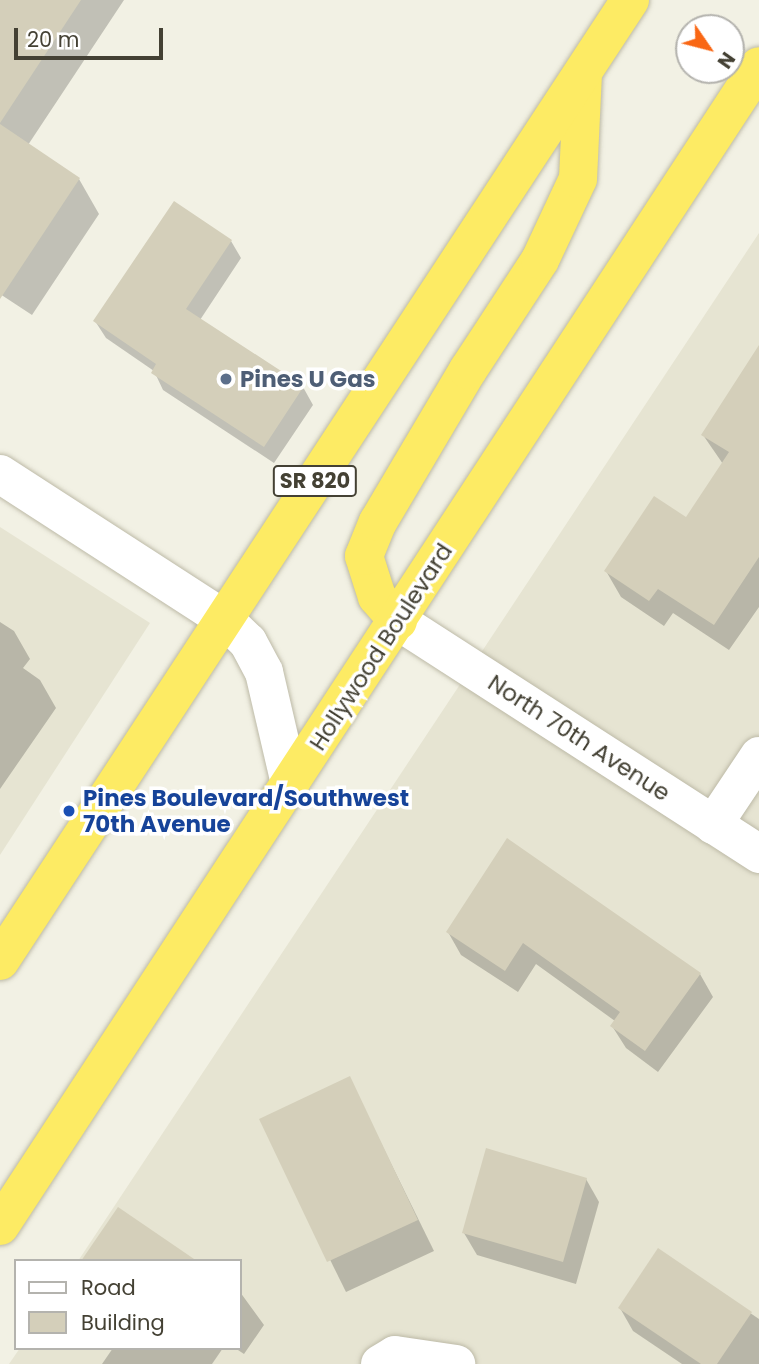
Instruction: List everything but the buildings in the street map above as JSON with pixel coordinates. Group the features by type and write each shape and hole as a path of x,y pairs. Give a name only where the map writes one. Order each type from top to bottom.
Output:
{"highway":[{"name":"SR 820","path":"0,961 630,0"},
{"name":"Hollywood Boulevard","path":"0,1226 759,66"},
{"path":"398,621 377,597 364,556 378,522 449,400 540,260 578,179 583,71"}],"street":[{"path":"0,474 224,619 248,642 264,671 290,784"},
{"name":"North 70th Avenue","path":"398,621 759,854"},
{"path":"713,825 759,756"},
{"path":"388,1360 456,1364"}],"shaded area":[{"path":"759,233 759,1364 9,1364 19,1350 242,1350 242,1259 79,1259"},
{"path":"0,527 150,623 0,855"}],"place":[{"name":"Pines U Gas","path":"226,379"},
{"name":"Pines Boulevard/Southwest 70th Avenue","path":"69,811"}]}
